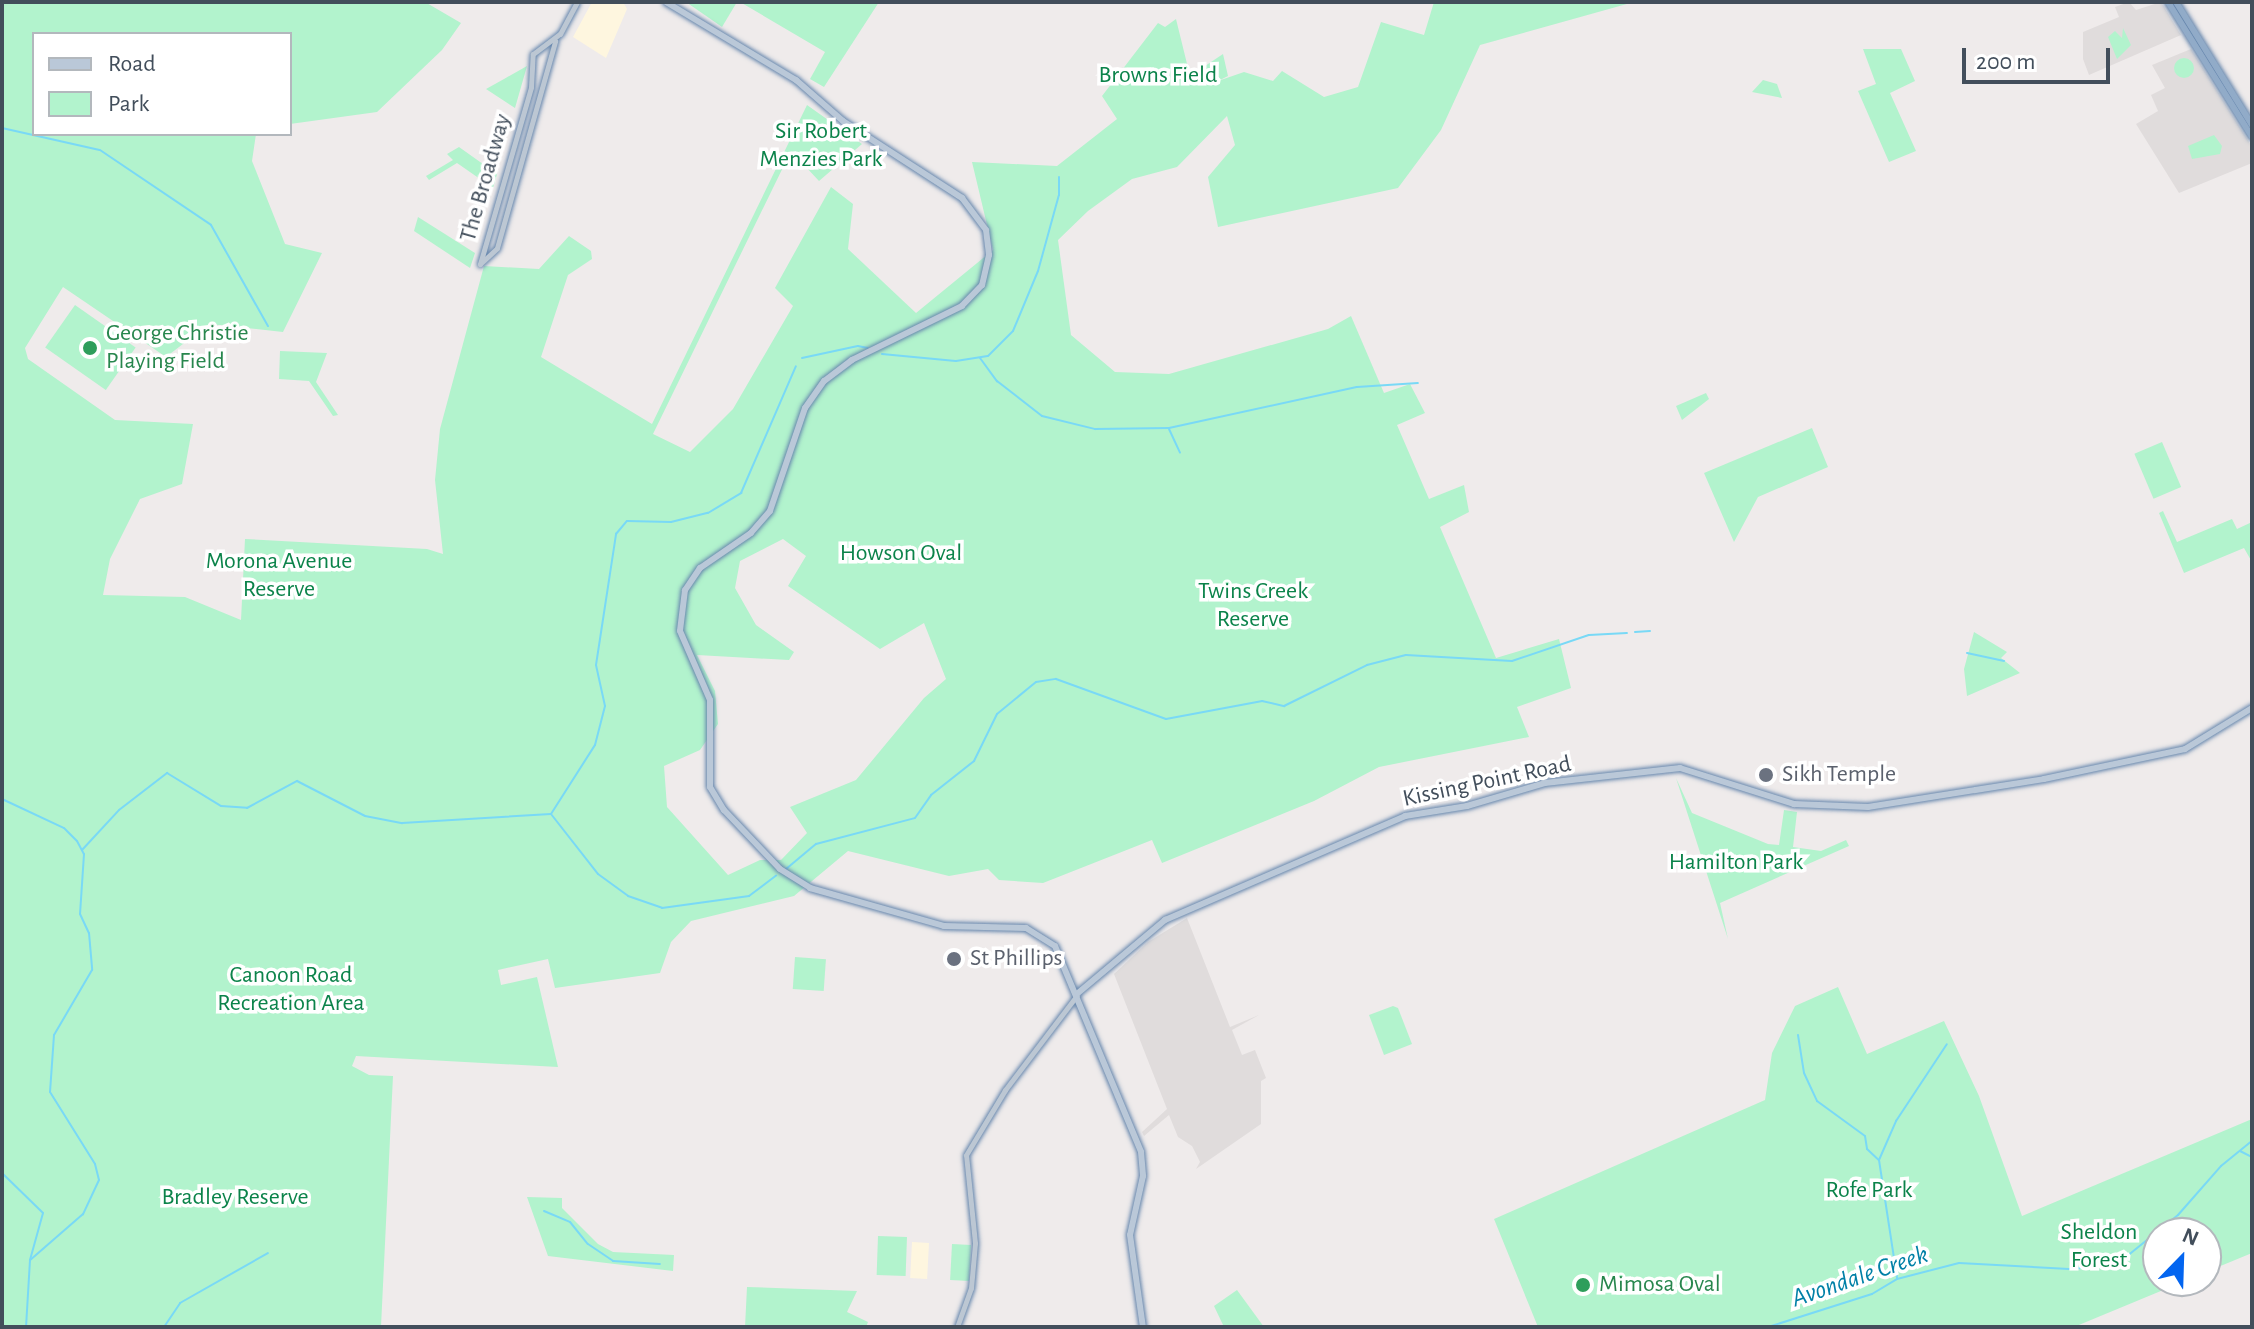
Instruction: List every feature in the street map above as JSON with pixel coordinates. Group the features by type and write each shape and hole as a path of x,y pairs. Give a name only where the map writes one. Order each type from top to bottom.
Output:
{"highway":[{"path":"2168,2 2252,137"},
{"path":"2176,2 2252,125"}],"main road":[{"path":"666,2 796,80 843,121 962,198 986,230 989,255 982,285 962,306 852,360 824,381 801,416 770,511 751,533 700,568 685,590 680,631 710,700 710,787 724,810 790,878 826,894 944,926 1035,931 1062,955 1141,1152 1143,1176 1130,1235 1143,1327"},
{"name":"Kissing Point Road","path":"1078,993 1165,920 1405,816 1467,806 1545,783 1688,768 1794,804 1868,807 2044,779 2185,749 2252,708"}],"street":[{"path":"555,40 577,2"},
{"name":"The Broadway","path":"555,40 498,244 480,264 531,87 533,54 555,40"},
{"path":"484,247 498,244"},
{"name":"Kissing Point Road","path":"957,1327 971,1288 975,1243 966,1155 1005,1090 1078,993"}],"shaded area":[{"path":"592,2 623,2 627,9 606,58 573,37"},
{"path":"2129,2 2136,10 2161,2 2181,35 2089,75 2083,59 2083,32 2119,17 2115,7"},
{"path":"2191,49 2252,147 2252,163 2179,193 2136,124 2158,111 2151,95 2165,88 2152,65"},
{"path":"1187,918 1230,1027 1259,1015 1232,1030 1242,1055 1255,1050 1266,1078 1261,1081 1261,1124 1196,1169 1200,1162 1192,1146 1178,1137 1169,1115 1144,1136 1142,1132 1167,1109 1114,974 1148,942"},
{"path":"912,1242 929,1243 927,1279 910,1278"}],"green space":[{"path":"2,2 425,2 461,23 442,50 377,112 292,124 292,32 32,32 32,136 256,136 252,161 285,244 322,253 283,332 209,324 166,357 63,287 25,348 28,359 115,420 193,424 182,484 140,499 110,559 103,595 185,597 241,620 245,539 427,549 443,554 435,480 440,429 484,266 539,269 569,236 591,251 592,259 568,275 541,357 652,424 807,105 862,144 819,181 791,151 653,434 690,452 733,409 793,306 775,288 831,187 853,204 848,249 916,313 993,250 972,162 1057,166 1117,119 1102,96 1158,23 1165,27 1176,19 1190,76 1223,54 1228,76 1218,81 1244,72 1273,81 1282,71 1324,97 1358,87 1381,22 1424,35 1434,2 1634,2 1480,45 1441,130 1398,188 1218,227 1208,177 1235,145 1227,116 1177,167 1132,179 1088,211 1058,240 1071,335 1115,372 1169,374 1328,329 1351,316 1384,393 1410,384 1425,413 1397,425 1429,499 1464,485 1469,512 1440,527 1496,658 1559,639 1571,688 1517,707 1529,737 1379,767 1314,801 1162,863 1152,840 1043,883 999,880 988,869 949,876 848,851 794,896 691,921 671,942 660,973 555,988 548,959 498,970 501,985 537,977 558,1067 356,1056 352,1066 369,1075 393,1076 381,1327 2,1327","holes":["783,539 806,556 788,586 880,649 924,623 946,679 924,698 856,780 790,807 807,833 781,860 760,860 728,875 667,807 664,766 700,750 718,724 715,691 697,655 789,660 794,652 756,625 735,588 740,561"]},
{"path":"686,2 737,2 722,27"},
{"path":"740,2 879,2 824,87 810,79 825,52"},
{"path":"2123,28 2131,45 2117,59 2108,37 2115,31 2122,38"},
{"path":"1863,49 1901,49 1915,81 1890,93 1916,151 1889,162 1858,91 1876,84"},
{"path":"2180,58 2188,58 2194,68 2188,78 2180,78 2174,72 2174,64"},
{"path":"527,66 515,108 486,89 504,79"},
{"path":"1763,80 1777,84 1782,98 1752,92"},
{"path":"2214,135 2222,146 2220,154 2192,159 2188,146"},
{"path":"459,147 497,174 493,188 457,163 429,180 426,176 453,160 447,154"},
{"path":"418,217 475,253 470,268 414,231"},
{"name":"George Christie Playing Field","path":"75,305 136,347 106,390 45,348"},
{"path":"280,351 327,353 316,382 338,415 333,416 309,381 279,379"},
{"path":"1706,393 1709,399 1682,420 1676,406"},
{"path":"1812,428 1828,467 1758,497 1734,542 1704,473"},
{"path":"2162,442 2181,487 2154,499 2134,454"},
{"path":"2163,511 2177,542 2232,519 2237,529 2252,522 2252,562 2244,548 2184,573 2159,513"},
{"path":"1974,632 2007,652 2001,658 2020,673 1967,696 1964,669"},
{"name":"Hamilton Park","path":"1676,778 1692,813 1768,844 1779,845 1784,810 1797,812 1793,847 1821,851 1846,840 1849,846 1720,903 1728,939"},
{"path":"795,957 826,959 824,991 793,989"},
{"name":"Rofe Park","path":"1838,987 1867,1054 1944,1021 1979,1096 2022,1216 2252,1119 2252,1253 2222,1265 2222,1217 2142,1217 2142,1297 2146,1297 2074,1327 1538,1327 1494,1219 1765,1100 1772,1053 1795,1006"},
{"path":"1393,1006 1398,1008 1412,1044 1384,1055 1369,1015"},
{"path":"527,1197 562,1198 562,1208 598,1244 613,1252 674,1255 673,1271 548,1256"},
{"path":"878,1236 907,1237 906,1276 877,1275"},
{"path":"952,1244 971,1245 969,1281 950,1280"},
{"path":"747,1287 857,1291 847,1312 868,1322 866,1327 745,1327"},
{"path":"1237,1290 1264,1327 1224,1327 1214,1306"}],"waterway":[{"path":"2,128 32,135"},
{"path":"38,136 100,150 211,225 268,326"},
{"path":"882,354 956,361 988,356 1013,331 1038,271 1059,195 1059,177"},
{"path":"802,358 858,346 868,348"},
{"path":"980,358 997,381 1042,416 1095,429 1169,428 1357,387 1418,383"},
{"path":"551,814 595,745 605,706 596,665 616,534 627,521 671,522 708,513 741,493 796,366"},
{"path":"1169,429 1180,453"},
{"path":"1635,632 1650,631"},
{"path":"786,869 816,844 915,818 931,795 974,761 997,714 1036,682 1056,679 1166,719 1262,701 1284,706 1367,665 1406,655 1512,661 1589,635 1627,633"},
{"path":"1967,653 2004,661"},
{"path":"82,850 119,810 167,773 221,806 247,808 297,781 365,816 402,823 551,814 598,874 628,896 662,908 749,896 776,876"},
{"path":"2,799 64,828 84,854 80,914 89,933 92,970 54,1035 50,1092 95,1164 99,1180 83,1214 30,1260"},
{"path":"1798,1035 1804,1073 1817,1101 1865,1136 1867,1149 1879,1160 1897,1278"},
{"path":"1879,1160 1896,1121 1947,1044"},
{"name":"Avondale Creek","path":"1768,1327 1872,1294 1897,1279 1959,1263 2069,1269 2116,1265 2178,1215 2221,1166 2252,1141"},
{"path":"2240,1151 2252,1157"},
{"path":"2,1173 43,1213 30,1260 26,1327"},
{"path":"544,1211 570,1222 588,1244 613,1261 660,1264"},
{"path":"164,1327 180,1303 268,1253"}],"place":[{"name":"George Christie Playing Field","path":"90,348"},
{"name":"Sikh Temple","path":"1766,775"},
{"name":"St Phillips","path":"954,959"},
{"name":"Mimosa Oval","path":"1583,1285"}],"park label":[{"name":"Browns Field","path":"1158,76"},
{"name":"Sir Robert Menzies Park","path":"821,146"},
{"name":"Howson Oval","path":"901,554"},
{"name":"Morona Avenue Reserve","path":"279,576"},
{"name":"Twins Creek Reserve","path":"1253,606"},
{"name":"Canoon Road Recreation Area","path":"291,990"},
{"name":"Bradley Reserve","path":"235,1198"},
{"name":"Sheldon Forest","path":"2099,1247"}]}
